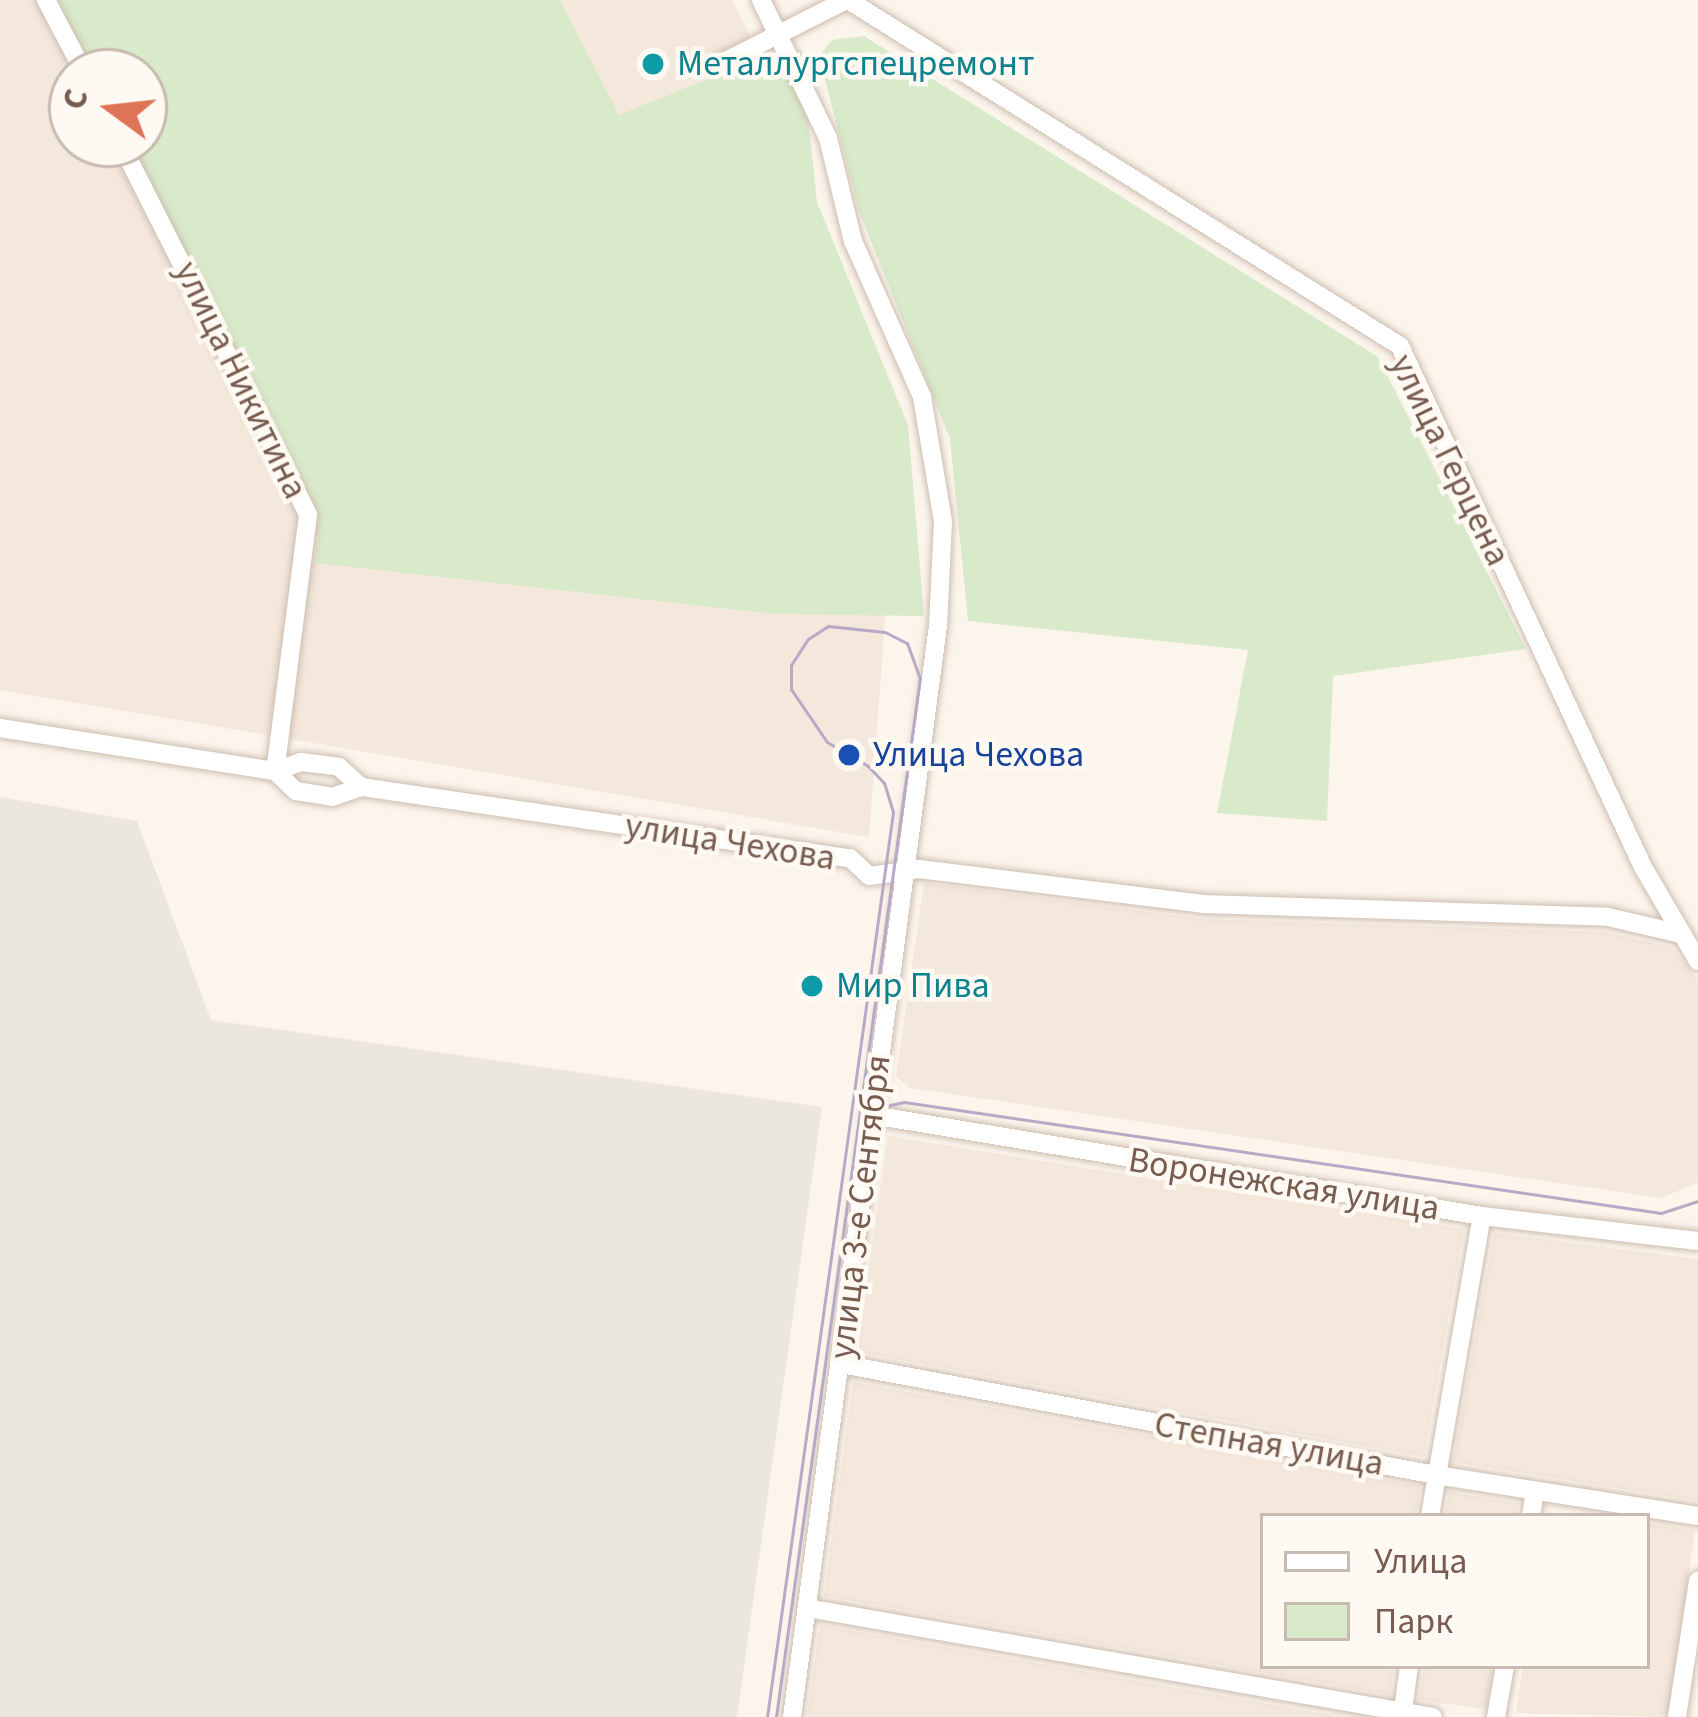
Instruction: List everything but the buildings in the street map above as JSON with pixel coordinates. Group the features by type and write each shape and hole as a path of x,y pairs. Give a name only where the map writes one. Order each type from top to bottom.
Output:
{"street":[{"path":"46,0 71,48"},
{"name":"улица 3-е Сентября","path":"761,0 828,138 853,241 922,397 944,520 938,626 792,1717"},
{"name":"улица Герцена","path":"720,64 847,0 1400,346 1642,867 1698,961"},
{"name":"улица Никитина","path":"133,168 308,515 275,771"},
{"name":"улица Чехова","path":"0,728 275,771 302,762 339,767 361,787 850,858 869,876 919,869 1014,877 1203,904 1608,917 1681,934"},
{"path":"275,771 296,791 332,797 361,787"},
{"name":"Воронежская улица","path":"872,1115 1482,1216 1698,1241"},
{"path":"1430,1513 1482,1216"},
{"name":"Степная улица","path":"841,1364 1436,1474 1698,1516"},
{"path":"1531,1513 1535,1490"},
{"path":"1677,1717 1698,1581"},
{"path":"807,1608 1433,1717"},
{"path":"1402,1715 1409,1669"},
{"path":"1496,1717 1504,1669"}],"shaded area":[{"path":"0,0 732,0 775,82 896,474 869,837 0,690"},
{"path":"0,797 137,821 211,1020 822,1107 737,1717 0,1717"},
{"path":"924,883 1203,919 1606,932 1671,947 1698,979 1698,1183 1661,1198 910,1088 896,1077"},
{"path":"888,1136 1464,1229 1424,1457 857,1352"},
{"path":"1494,1233 1698,1259 1698,1501 1453,1462"},
{"path":"853,1382 1420,1486 1416,1513 1260,1513 1260,1669 1394,1669 1390,1695 824,1596"},
{"path":"1449,1492 1518,1503 1516,1513 1446,1513"},
{"path":"1650,1524 1695,1531 1668,1717 1516,1713 1523,1669 1650,1669"},
{"path":"820,1625 1342,1717 807,1717"},
{"path":"1424,1669 1493,1669 1486,1709 1419,1700"}],"green space":[{"path":"55,0 560,0 619,115 763,57 801,50 817,202 908,425 924,616 776,614 316,563 318,512 141,168 168,168 168,48 80,48"},
{"path":"864,36 1378,357 1526,649 1333,676 1327,821 1217,813 1248,650 968,621 950,439 859,211 819,56 832,40"}],"tram line":[{"path":"767,1717 893,812 884,783 868,766 827,742 791,689 791,665 808,639 828,626 885,632 907,643 920,678 776,1717"},
{"path":"857,1131 881,1107 904,1102 1661,1213 1698,1201"}],"place":[{"name":"Металлургспецремонт","path":"653,64"},
{"name":"Улица Чехова","path":"849,755"},
{"name":"Мир Пива","path":"812,986"}]}
